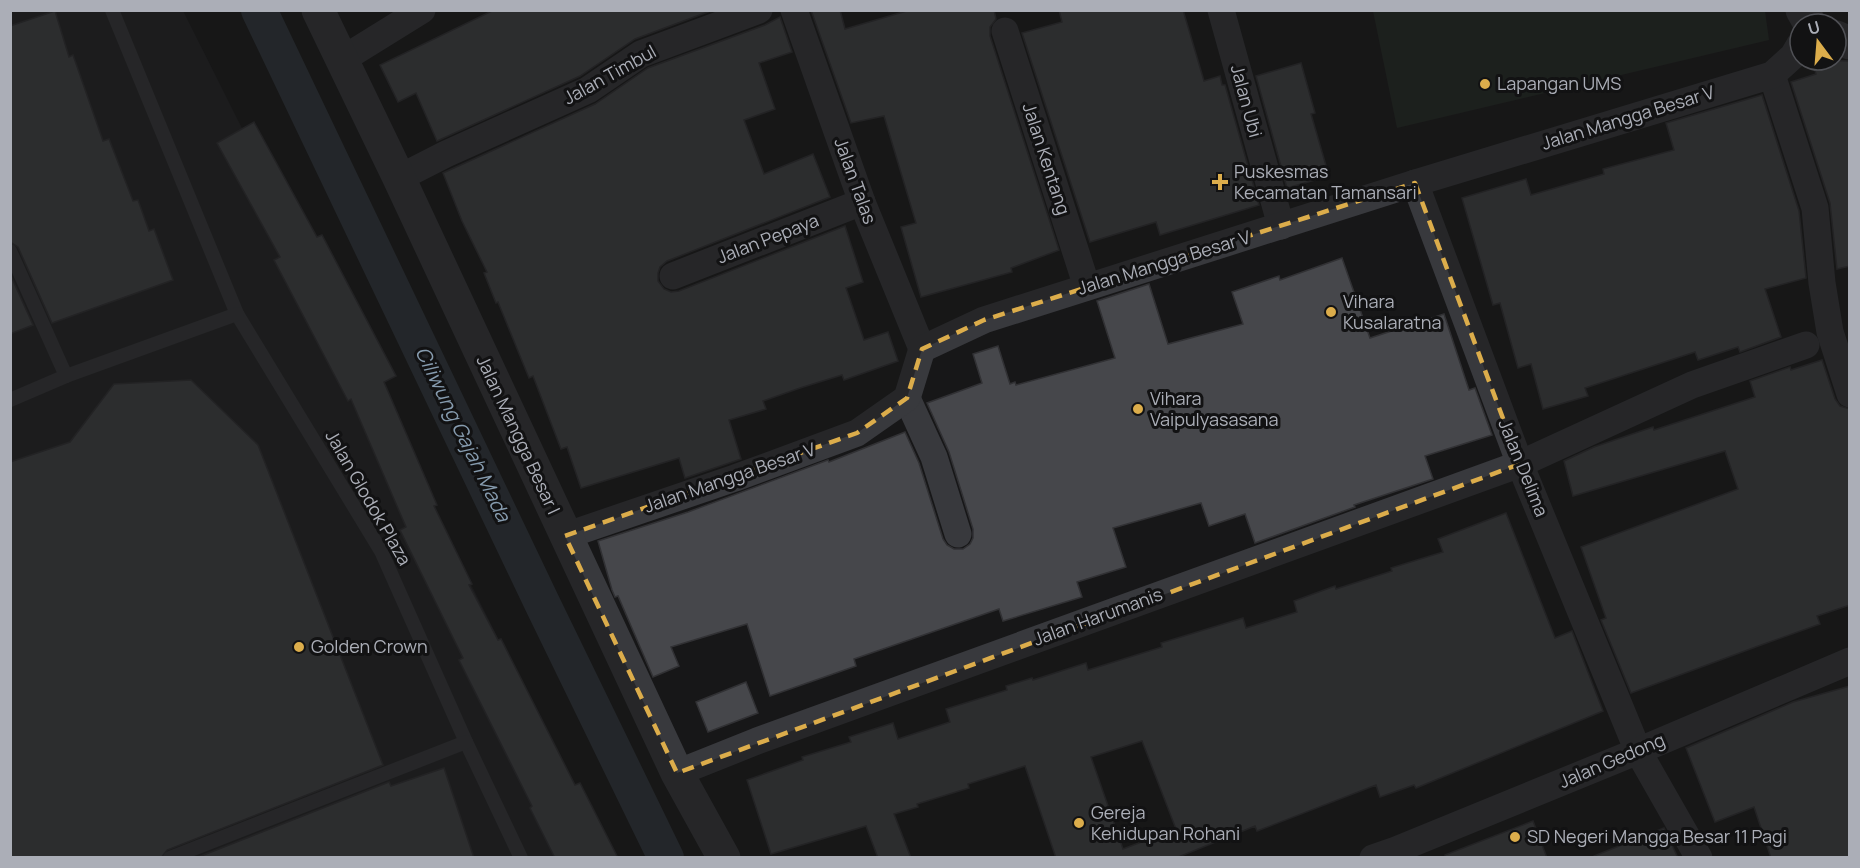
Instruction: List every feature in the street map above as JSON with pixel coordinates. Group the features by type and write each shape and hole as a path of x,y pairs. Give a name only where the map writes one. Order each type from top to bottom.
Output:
{"street":[{"name":"Jalan Mangga Besar I","path":"318,10 677,773 724,858"},
{"path":"343,59 422,10"},
{"name":"Jalan Timbul","path":"399,178 446,154 588,90 641,54 759,10"},
{"name":"Jalan Talas","path":"794,10 862,202 922,349"},
{"name":"Jalan Ubi","path":"1221,10 1281,226"},
{"name":"Jalan Kentang","path":"1005,31 1087,287"},
{"name":"Jalan Mangga Besar V","path":"922,349 984,320 1415,183 1772,75 1788,61"},
{"path":"1772,75 1815,208 1822,283 1830,332 1850,394"},
{"name":"Jalan Delima","path":"1415,183 1520,464 1638,751 1699,858"},
{"name":"Jalan Pepaya","path":"673,276 862,202"},
{"name":"Jalan Harumanis","path":"677,773 757,741 1520,464 1692,385 1806,345"},
{"path":"922,349 907,399 934,457 958,534"},
{"name":"Jalan Mangga Besar V","path":"565,536 735,478 857,433 907,399"},
{"name":"Jalan Gedong","path":"1389,855 1850,661"}],"lane":[{"name":"Jalan Glodok Plaza","path":"112,10 237,314 381,551 466,742 521,858"},
{"path":"10,250 66,376"},
{"path":"10,400 66,376 237,314"},
{"path":"170,858 466,742"}],"highlighted area":[{"path":"1415,183 1520,464 677,773 565,536 857,433 907,398 922,349 984,320"}],"shaded area":[{"path":"10,11 183,11 608,857 11,857"},
{"name":"Lapangan UMS","path":"1373,11 1765,11 1769,40 1397,128"}],"building":[{"path":"494,10 713,10 635,39 580,76 437,141 416,93 398,102 380,65"},
{"path":"811,10 840,10 845,29 910,10 994,10 996,19 990,27 990,36 1059,250 1011,268 1012,272 921,297 901,227 916,223 884,116 851,123"},
{"path":"1059,10 1183,10 1204,81 1220,76 1222,85 1225,85 1259,205 1160,235 1156,222 1090,242 1022,33 1062,22"},
{"path":"55,11 69,57 73,55 103,141 109,139 133,201 138,200 149,231 154,229 173,280 52,323 18,247 10,242 10,26"},
{"path":"780,17 792,52 759,63 775,109 744,120 764,174 813,154 830,197 667,261 660,267 658,281 664,289 671,292 679,291 845,226 863,282 846,288 864,340 888,332 898,361 844,380 842,375 800,388 763,401 766,409 729,420 741,459 685,478 679,458 581,488 567,447 561,449 533,376 529,378 484,273 487,272 462,221 443,173 595,104 648,68 765,25"},
{"path":"1848,61 1850,61 1850,266 1837,269 1830,203 1791,82 1816,74 1815,72 1848,72"},
{"path":"1301,63 1315,113 1311,114 1329,176 1287,188 1256,76"},
{"path":"1762,95 1799,211 1806,278 1765,289 1781,337 1740,352 1738,347 1698,360 1695,352 1585,388 1588,396 1543,409 1531,364 1518,368 1500,303 1493,305 1462,198 1526,179 1531,195 1604,174 1603,169 1674,150 1666,123"},
{"path":"254,122 317,237 322,235 396,376 384,382 437,505 434,506 472,584 469,585 498,640 501,639 575,785 580,783 618,858 555,858 530,808 532,806 459,660 463,658 400,530 406,527 351,399 348,401 274,260 280,257 217,143"},
{"path":"1342,258 1370,338 1444,314 1469,390 1475,388 1492,435 1425,456 1433,479 1354,505 1355,507 1255,543 1245,514 1209,526 1201,503 1113,528 1126,567 1077,582 1082,597 1003,621 999,609 854,659 856,666 770,696 747,624 671,647 679,666 653,677 618,596 615,597 612,590 598,541 688,512 828,460 829,462 905,432 919,463 943,539 954,549 963,549 970,544 973,538 973,529 949,452 927,403 982,383 973,354 998,346 1010,384 1015,382 1016,385 1115,358 1097,301 1149,284 1168,344 1243,324 1232,292 1279,276 1280,280"},
{"path":"10,274 33,325 10,334"},
{"path":"1822,360 1835,399 1840,406 1850,409 1850,605 1817,616 1820,624 1631,693 1601,620 1606,618 1581,547 1738,489 1725,451 1573,496 1564,461 1594,447 1653,427 1654,430 1755,397 1750,381 1790,367 1791,370"},
{"path":"191,380 258,445 383,765 167,850 161,858 10,858 10,462 70,442 114,384"},
{"path":"1506,513 1555,638 1572,631 1603,711 1416,788 1414,785 1380,797 1376,785 1257,831 1255,826 1176,858 1056,858 1025,766 968,784 969,788 917,804 918,807 894,814 911,858 878,858 866,826 771,854 747,780 803,760 802,757 851,742 849,737 893,723 898,739 950,722 946,709 1007,690 1006,686 1032,678 1033,680 1086,663 1088,670 1162,647 1161,643 1243,618 1246,628 1297,612 1294,601 1335,586 1336,589 1392,571 1391,568 1443,552 1438,539","holes":["1142,741 1176,829 1123,849 1091,757"]},
{"path":"746,682 758,713 708,732 696,702"},
{"path":"1850,686 1850,858 1771,858 1754,807 1715,822 1686,748 1793,702"},
{"path":"444,768 474,858 196,858 389,782 391,786"},
{"name":"SD Negeri Mangga Besar 11 Pagi","path":"1533,821 1547,858 1445,858 1445,855"},
{"name":"SD Negeri Mangga Besar 11 Pagi","path":"1664,828 1678,858 1594,858 1594,856"}],"waterway":[{"name":"Ciliwung Gajah Mada","path":"259,10 666,858"}],"place":[{"name":"Lapangan UMS","path":"1485,84"},
{"name":"Puskesmas Kecamatan Tamansari","path":"1220,182"},
{"name":"Vihara Kusalaratna","path":"1331,312"},
{"name":"Vihara Vaipulyasasana","path":"1138,409"},
{"name":"Golden Crown","path":"299,647"},
{"name":"Gereja Kehidupan Rohani","path":"1079,823"},
{"name":"SD Negeri Mangga Besar 11 Pagi","path":"1515,837"}]}
